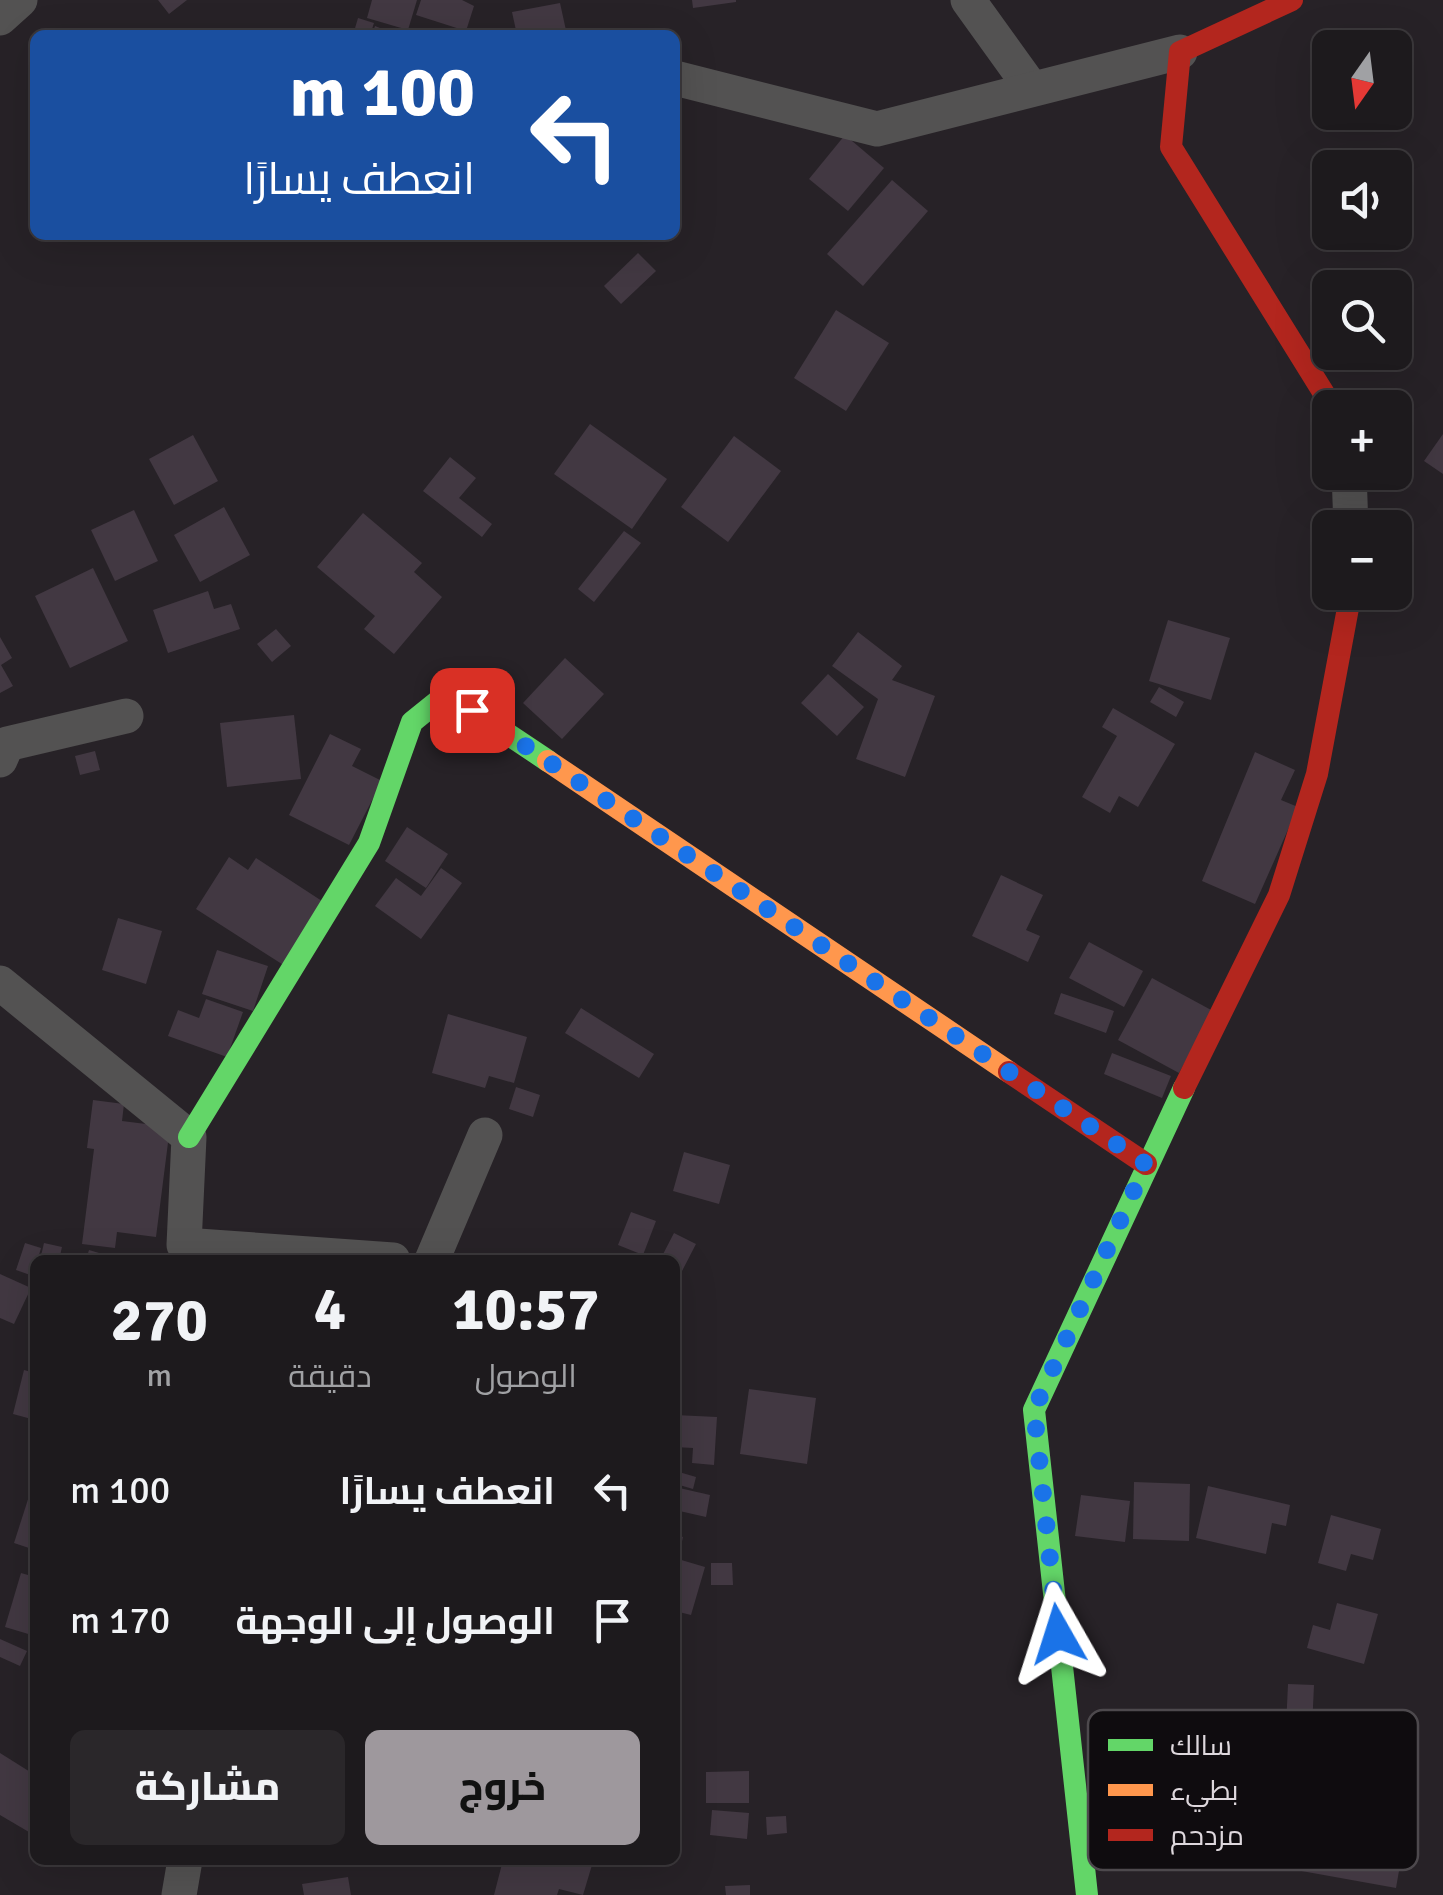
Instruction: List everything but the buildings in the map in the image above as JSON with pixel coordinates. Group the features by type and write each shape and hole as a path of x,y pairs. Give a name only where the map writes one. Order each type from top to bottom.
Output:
{"street":[{"path":"0,18 20,0"},
{"path":"968,0 1032,90"},
{"path":"680,79 877,128 1180,52 1292,0"},
{"path":"1180,52 1171,147 1322,390"},
{"path":"1087,1895 1034,1410 1146,1164 1279,895 1317,774 1348,610"},
{"path":"263,1255 185,1252 189,1137 370,843 412,722 442,697 472,710 1146,1164"},
{"path":"0,760 7,744 126,716"},
{"path":"0,983 189,1137"},
{"path":"434,1255 484,1135"},
{"path":"179,1895 184,1865"}],"traffic: fast":[{"path":"189,1137 369,843 412,722 443,697 472,710 548,761"},
{"path":"1087,1895 1034,1410 1184,1088"}],"traffic: slow":[{"path":"548,761 1009,1072"}],"traffic: jam":[{"path":"1292,0 1180,52 1171,147 1322,390"},
{"path":"1184,1088 1279,895 1317,774 1348,610"},
{"path":"1009,1072 1146,1164"}],"route":[{"path":"472,710 1146,1164 1034,1410 1058,1634"}]}
